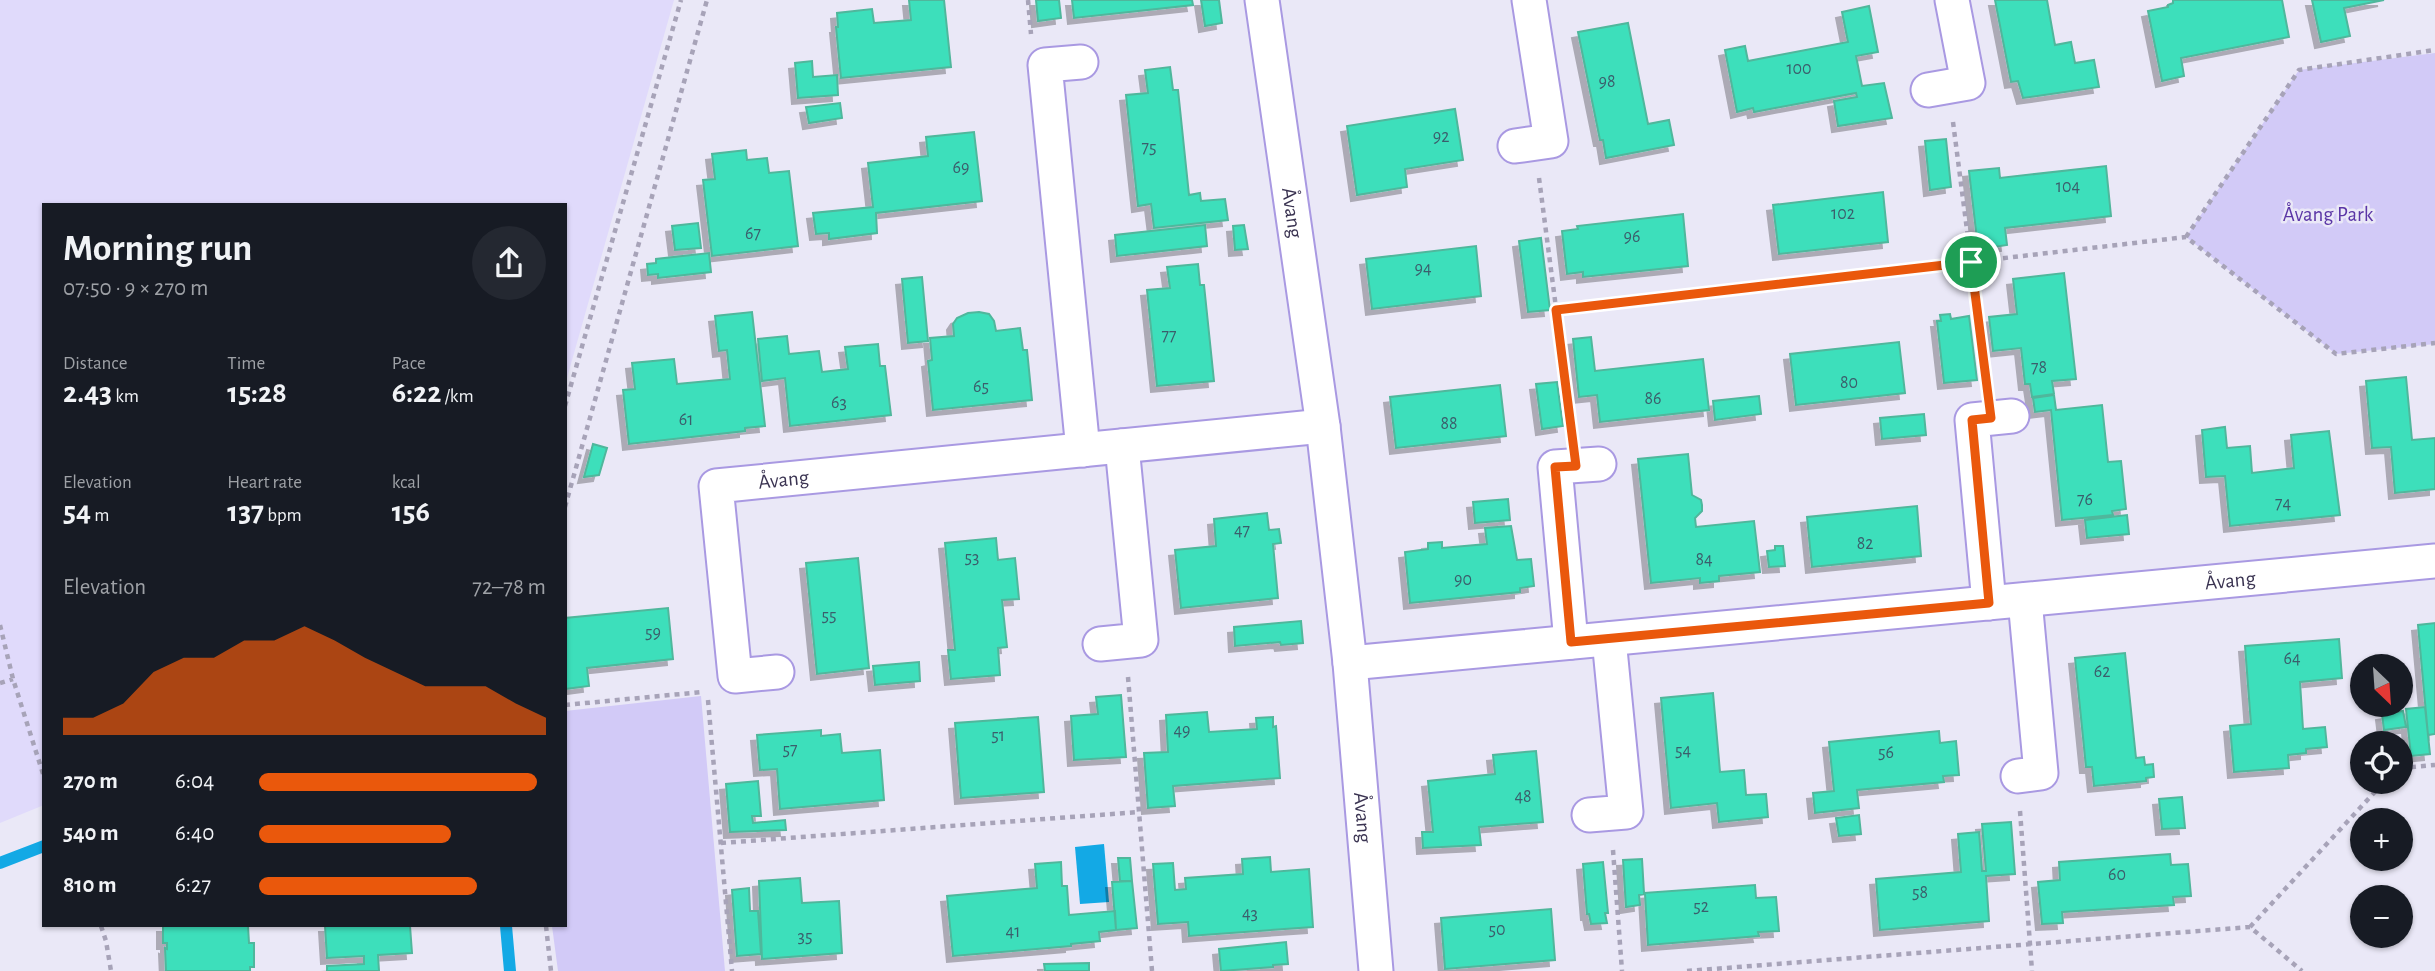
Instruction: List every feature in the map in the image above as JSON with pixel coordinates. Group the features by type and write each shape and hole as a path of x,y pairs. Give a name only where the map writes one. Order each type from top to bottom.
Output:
{"street":[{"name":"Åvang","path":"1262,0 1323,426 1350,663 1376,971"},
{"path":"1525,144 1551,141 1529,0"},
{"path":"1938,88 1968,83 1952,0"},
{"path":"1081,62 1045,65 1083,450"},
{"path":"1989,603 1972,420 2002,417"},
{"name":"Åvang","path":"777,672 735,676 716,486 1323,426"},
{"path":"1113,643 1141,640 1122,446"},
{"path":"1571,642 1555,467 1588,465"},
{"name":"Åvang","path":"1350,663 2435,561"},
{"path":"2018,776 2041,773 2025,600"},
{"path":"1589,815 1626,812 1609,639"}],"path":[{"path":"567,399 681,0"},
{"path":"567,500 707,0"},
{"path":"2186,237 2299,70 2435,50"},
{"path":"1938,88 2002,417"},
{"path":"1525,144 1588,465"},
{"path":"1556,310 2186,237 2336,354 2435,344"},
{"path":"0,625 13,679 42,771"},
{"path":"1113,643 1139,812 1153,971"},
{"path":"0,683 13,679"},
{"path":"567,705 707,692 732,971"},
{"path":"2413,767 2435,765"},
{"path":"2018,776 2032,971"},
{"path":"1687,971 2250,926 2373,794"},
{"path":"721,843 1139,812"},
{"path":"1622,971 1611,833 1626,812"},
{"path":"2250,926 2302,971"},
{"path":"101,927 111,971"},
{"path":"546,927 551,971"}],"shaded area":[{"path":"0,0 674,0 567,378 567,203 42,203 42,806 0,823"}],"green space":[{"name":"Åvang Park","path":"2435,53 2435,344 2336,354 2186,237 2299,70"},
{"path":"701,696 725,971 558,971 552,927 567,927 567,711"}],"water":[{"path":"1104,844 1109,902 1080,904 1075,847"}],"building":[{"path":"909,0 944,0 951,67 841,78 837,13 872,9 874,23 911,20"},
{"path":"1036,0 1059,0 1061,18 1038,21"},
{"path":"1072,0 1192,0 1193,5 1074,18"},
{"path":"1201,0 1219,0 1222,23 1205,26"},
{"path":"1995,0 2047,0 2055,45 2071,42 2075,63 2094,60 2099,87 2023,98 2018,81 2011,82"},
{"path":"2173,0 2282,0 2289,37 2181,58 2184,76 2162,81 2148,11 2168,7"},
{"path":"2312,0 2384,0 2344,8 2350,36 2321,42"},
{"path":"1869,6 1878,52 1856,56 1862,86 1884,83 1892,118 1838,126 1834,101 1857,97 1856,93 1754,112 1753,108 1737,112 1725,50 1745,46 1748,61 1848,42 1842,12"},
{"path":"1628,23 1648,124 1669,120 1674,145 1606,158 1578,32"},
{"path":"812,61 813,77 837,75 838,95 798,98 795,63"},
{"path":"1170,67 1173,90 1178,90 1189,195 1200,193 1201,201 1225,199 1228,220 1154,228 1151,204 1138,206 1126,95 1148,93 1145,70"},
{"path":"840,103 842,118 809,123 806,107"},
{"path":"1455,109 1463,160 1405,169 1407,187 1357,195 1347,126"},
{"path":"974,132 982,201 876,213 877,233 829,239 829,233 816,234 813,213 873,207 868,163 928,156 926,137"},
{"path":"1946,139 1951,187 1930,190 1925,141"},
{"path":"746,150 747,160 767,158 769,173 789,171 798,246 712,256 703,180 715,179 712,154"},
{"path":"2106,166 2111,216 2005,228 2007,245 1994,247 1977,239 1969,171 1999,168 2000,178"},
{"path":"1883,192 1888,242 1779,254 1773,205"},
{"path":"1683,214 1688,266 1583,277 1583,272 1567,274 1562,231 1578,229 1577,226"},
{"path":"698,223 701,248 675,250 672,226"},
{"path":"1205,225 1207,246 1117,256 1115,235"},
{"path":"1244,225 1248,249 1235,250 1233,226"},
{"path":"1541,238 1550,310 1528,312 1519,241"},
{"path":"1476,246 1481,296 1372,309 1366,259"},
{"path":"709,253 711,272 658,278 658,274 648,275 647,264 656,263 656,259"},
{"path":"1198,264 1200,285 1204,285 1214,381 1157,386 1147,290 1170,288 1167,267"},
{"path":"2064,273 2076,379 2052,381 2054,394 2032,397 2030,384 2025,384 2021,348 1993,351 1989,317 2017,314 2013,279"},
{"path":"922,277 928,341 908,343 902,279"},
{"path":"752,312 765,426 745,428 745,431 629,444 623,390 635,389 632,363 674,359 677,384 730,379 727,350 719,351 715,316"},
{"path":"979,312 989,314 996,331 1020,328 1023,350 1027,350 1032,400 933,410 928,361 932,360 930,338 954,336 953,324 957,318"},
{"path":"1950,314 1951,319 1969,316 1977,380 1944,383 1937,321 1941,321 1940,315"},
{"path":"787,336 789,354 819,351 822,372 848,369 845,347 878,344 880,366 885,366 891,415 790,426 785,378 762,381 758,339"},
{"path":"1591,337 1595,371 1703,359 1709,410 1600,422 1597,395 1579,397 1573,339"},
{"path":"1899,342 1905,393 1796,405 1790,354"},
{"path":"2406,377 2412,440 2435,438 2435,489 2395,493 2391,447 2372,448 2366,381"},
{"path":"1557,382 1563,426 1542,429 1536,384"},
{"path":"1500,385 1506,436 1396,448 1390,397"},
{"path":"2054,395 2056,410 2102,405 2108,462 2121,461 2126,509 2112,511 2113,515 2062,520 2051,410 2035,412 2033,398"},
{"path":"1759,396 1761,414 1715,420 1713,401"},
{"path":"1924,414 1926,435 1882,439 1880,418"},
{"path":"2225,427 2227,448 2250,446 2252,473 2294,468 2291,435 2329,431 2340,515 2230,526 2225,476 2206,477 2202,430"},
{"path":"593,444 607,448 599,475 584,477"},
{"path":"1688,454 1692,495 1701,500 1702,505 1702,511 1695,518 1696,527 1754,521 1760,572 1719,576 1719,581 1700,583 1700,578 1651,583 1638,459"},
{"path":"1508,499 1510,520 1475,523 1473,502"},
{"path":"1917,506 1921,556 1812,567 1807,517"},
{"path":"1267,513 1269,530 1279,529 1281,543 1273,544 1278,598 1181,608 1175,550 1216,546 1214,519"},
{"path":"2127,515 2129,534 2087,538 2085,520"},
{"path":"1511,526 1517,560 1531,559 1534,586 1520,588 1520,592 1410,603 1405,552 1428,549 1428,543 1442,542 1442,548 1487,544 1485,528"},
{"path":"996,538 998,560 1015,558 1019,599 1002,600 1007,647 998,648 1000,675 951,679 948,650 955,650 945,543"},
{"path":"1775,546 1783,546 1785,566 1769,567 1767,551 1775,550"},
{"path":"858,558 869,668 817,674 806,563"},
{"path":"668,608 673,659 587,668 589,686 567,689 567,618"},
{"path":"1301,621 1303,643 1235,646 1234,627"},
{"path":"2435,623 2435,734 2428,735 2418,625"},
{"path":"2339,639 2342,678 2300,682 2303,729 2325,727 2327,747 2306,749 2306,753 2288,755 2289,768 2234,772 2230,726 2251,724 2245,646"},
{"path":"2125,653 2136,758 2144,757 2145,765 2153,764 2154,777 2146,778 2146,781 2094,786 2092,767 2086,767 2075,658"},
{"path":"919,662 920,681 875,685 873,666"},
{"path":"1713,693 1720,772 1744,770 1746,795 1766,794 1768,817 1719,822 1717,803 1671,808 1661,698"},
{"path":"1121,695 1126,757 1074,760 1071,716 1098,714 1096,697"},
{"path":"2425,707 2430,754 2413,756 2413,731 2408,731 2407,718 2413,718 2413,708"},
{"path":"1207,712 1209,732 1257,729 1256,718 1273,717 1280,778 1173,786 1175,806 1148,808 1144,753 1168,752 1166,715"},
{"path":"1038,717 1044,792 961,798 955,723"},
{"path":"2382,718 2404,718 2406,727 2384,730"},
{"path":"821,730 821,736 840,734 842,753 880,750 884,800 780,809 777,769 760,770 757,735"},
{"path":"1939,731 1940,743 1956,741 1959,775 1943,776 1944,782 1857,790 1859,808 1815,813 1813,793 1834,791 1829,742"},
{"path":"1536,751 1543,822 1479,827 1481,845 1423,848 1422,832 1433,832 1428,781 1495,774 1493,755"},
{"path":"758,781 761,816 752,816 753,823 785,820 786,830 730,832 726,784"},
{"path":"2182,797 2185,828 2162,829 2159,799"},
{"path":"1859,815 1861,834 1839,836 1836,818"},
{"path":"2011,822 2015,874 1986,876 1989,921 1880,930 1876,879 1961,872 1958,834 1979,832 1982,871 1986,871 1982,824"},
{"path":"2170,854 2171,865 2188,864 2191,896 2173,897 2174,905 2062,912 2063,923 2042,924 2038,882 2060,880 2059,862"},
{"path":"1270,857 1271,872 1309,869 1313,927 1189,936 1188,922 1158,924 1153,864 1173,863 1175,890 1186,889 1185,878 1243,874 1242,859"},
{"path":"1118,858 1130,858 1132,881 1120,881"},
{"path":"1642,859 1644,893 1755,885 1756,898 1776,897 1779,931 1758,932 1759,936 1648,945 1645,894 1639,895 1640,905 1626,907 1623,860"},
{"path":"1061,862 1062,886 1067,886 1069,915 1115,911 1116,930 1099,932 1100,941 1071,946 953,956 947,896 1037,888 1035,864"},
{"path":"1603,862 1607,923 1591,924 1587,914 1583,864"},
{"path":"800,878 802,903 839,901 842,953 762,959 759,881"},
{"path":"1132,881 1137,928 1116,930 1112,882"},
{"path":"749,888 750,911 758,911 761,954 737,956 732,890"},
{"path":"1551,909 1555,960 1445,969 1441,918"},
{"path":"163,927 248,927 249,943 254,943 254,967 250,967 250,971 166,971 167,943 163,943"},
{"path":"325,927 410,927 412,953 378,955 379,971 327,971 327,966 364,964 364,956 327,958"},
{"path":"1286,942 1288,964 1221,971 1219,949"},
{"path":"1089,963 1089,971 1045,971 1044,964"}],"waterway":[{"path":"0,863 42,847"},
{"path":"506,927 510,971"}],"route":[{"path":"1971,262 1991,418 1972,420 1989,603 1571,642 1555,467 1576,466 1556,310 1971,262"}]}
